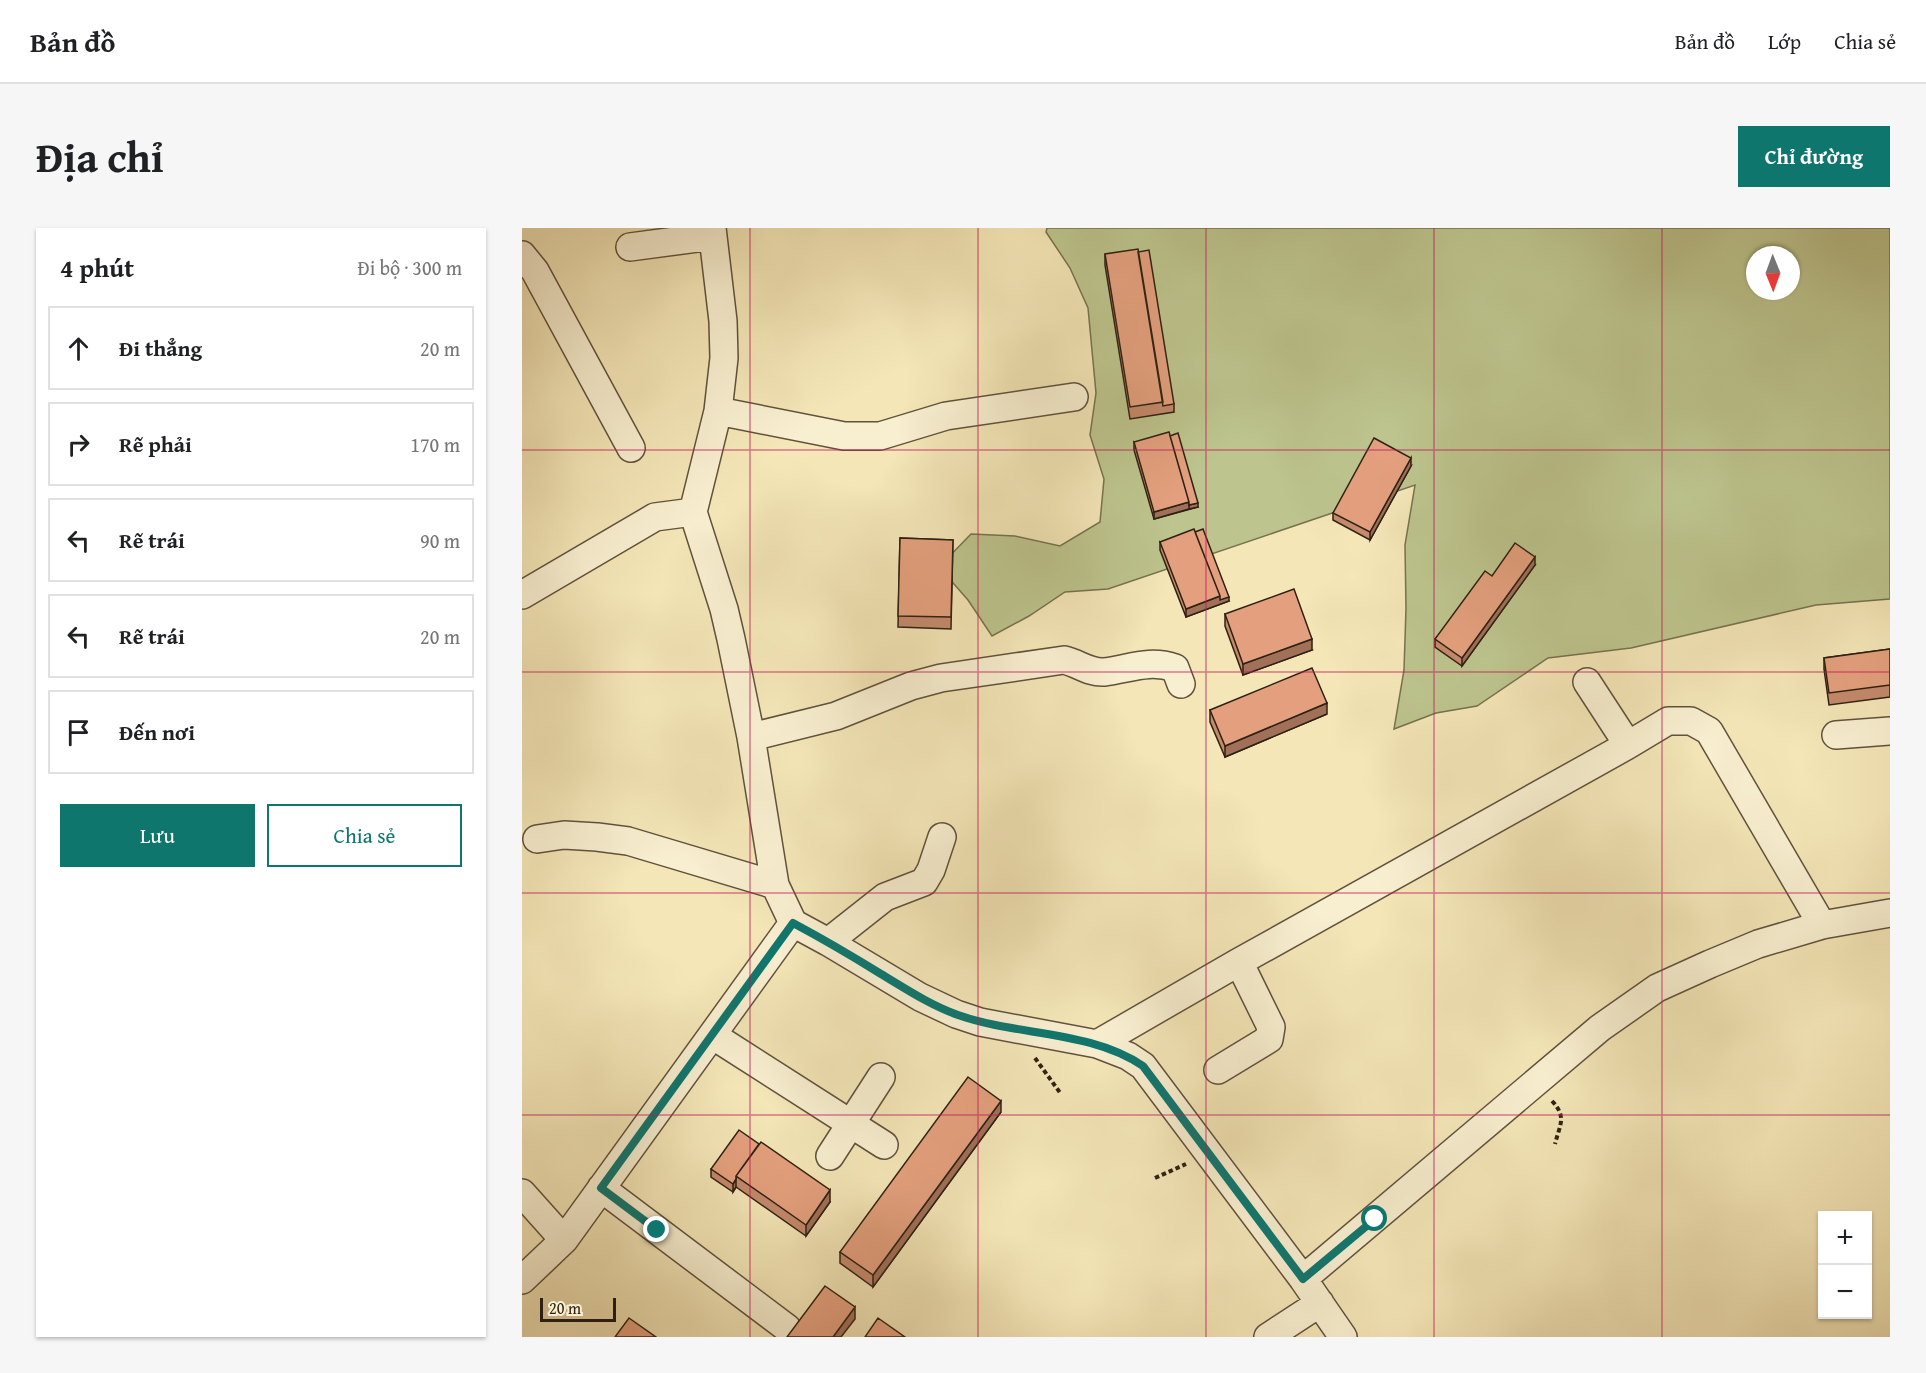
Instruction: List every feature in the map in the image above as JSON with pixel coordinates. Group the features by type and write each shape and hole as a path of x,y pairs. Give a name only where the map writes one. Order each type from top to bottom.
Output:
{"street":[{"path":"630,247 712,232 723,321 724,358 718,411 693,512 724,609 751,737 775,885 793,923 920,997 956,1014 980,1022 1097,1044 1128,1056 1143,1066 1303,1279 1343,1337"},
{"path":"522,255 535,271 631,448"},
{"path":"718,411 844,436 880,436 946,416 1074,397"},
{"path":"522,595 655,517 693,512"},
{"path":"751,737 836,716 911,686 941,678 1064,660 1076,663 1088,670 1104,672 1134,665 1164,664 1175,668 1181,684"},
{"path":"1587,682 1628,745"},
{"path":"1097,1044 1628,745 1668,720 1692,721 1709,731 1822,925"},
{"path":"1836,735 1890,731"},
{"path":"537,839 564,835 628,841 775,885"},
{"path":"828,942 885,897 924,882 931,870 942,837"},
{"path":"1303,1279 1599,1028 1657,988 1758,944 1822,925 1890,913"},
{"path":"522,1280 564,1240 793,923"},
{"path":"1218,1070 1269,1039 1270,1027 1239,962"},
{"path":"712,1035 884,1145"},
{"path":"830,1156 881,1077"},
{"path":"601,1188 787,1328"},
{"path":"522,1193 564,1240"},
{"path":"1268,1337 1320,1304"}],"path":[{"path":"1019,1029 1029,1049 1061,1094"},
{"path":"1535,1082 1560,1110 1562,1118 1555,1144"},
{"path":"1155,1178 1209,1154"}],"green space":[{"path":"1047,228 1890,228 1890,599 1816,605 1631,648 1548,658 1477,706 1436,713 1394,729 1404,670 1405,545 1415,485 1108,589 1065,592 1029,616 992,636 968,600 939,567 971,534 1015,536 1060,546 1100,522 1104,479 1090,435 1096,393 1088,308 1070,268 1046,232"}],"building":[{"path":"1138,249 1163,402 1130,407 1105,254"},
{"path":"1149,250 1174,404 1163,406 1138,252"},
{"path":"1169,432 1189,502 1154,512 1134,442"},
{"path":"1178,433 1198,503 1189,505 1170,436"},
{"path":"1374,438 1411,458 1370,532 1333,513"},
{"path":"1194,529 1220,596 1186,609 1160,542"},
{"path":"1203,529 1229,597 1220,600 1195,532"},
{"path":"900,538 953,540 951,617 898,616"},
{"path":"1515,543 1535,557 1462,658 1435,639 1485,571 1492,576"},
{"path":"1294,589 1312,639 1243,664 1225,614"},
{"path":"1890,649 1890,685 1829,693 1824,658"},
{"path":"1312,668 1327,703 1225,746 1210,710"},
{"path":"968,1077 1001,1101 873,1275 840,1252"},
{"path":"739,1130 759,1144 736,1176 733,1184 711,1169"},
{"path":"761,1142 830,1190 806,1225 736,1176"},
{"path":"825,1286 855,1307 833,1337 787,1337"},
{"path":"629,1318 656,1337 615,1337"},
{"path":"878,1318 905,1337 865,1337"}],"route":[{"path":"657,1230 601,1188 793,923 920,997 956,1014 980,1022 1097,1044 1128,1056 1143,1066 1303,1279 1375,1219"}]}
